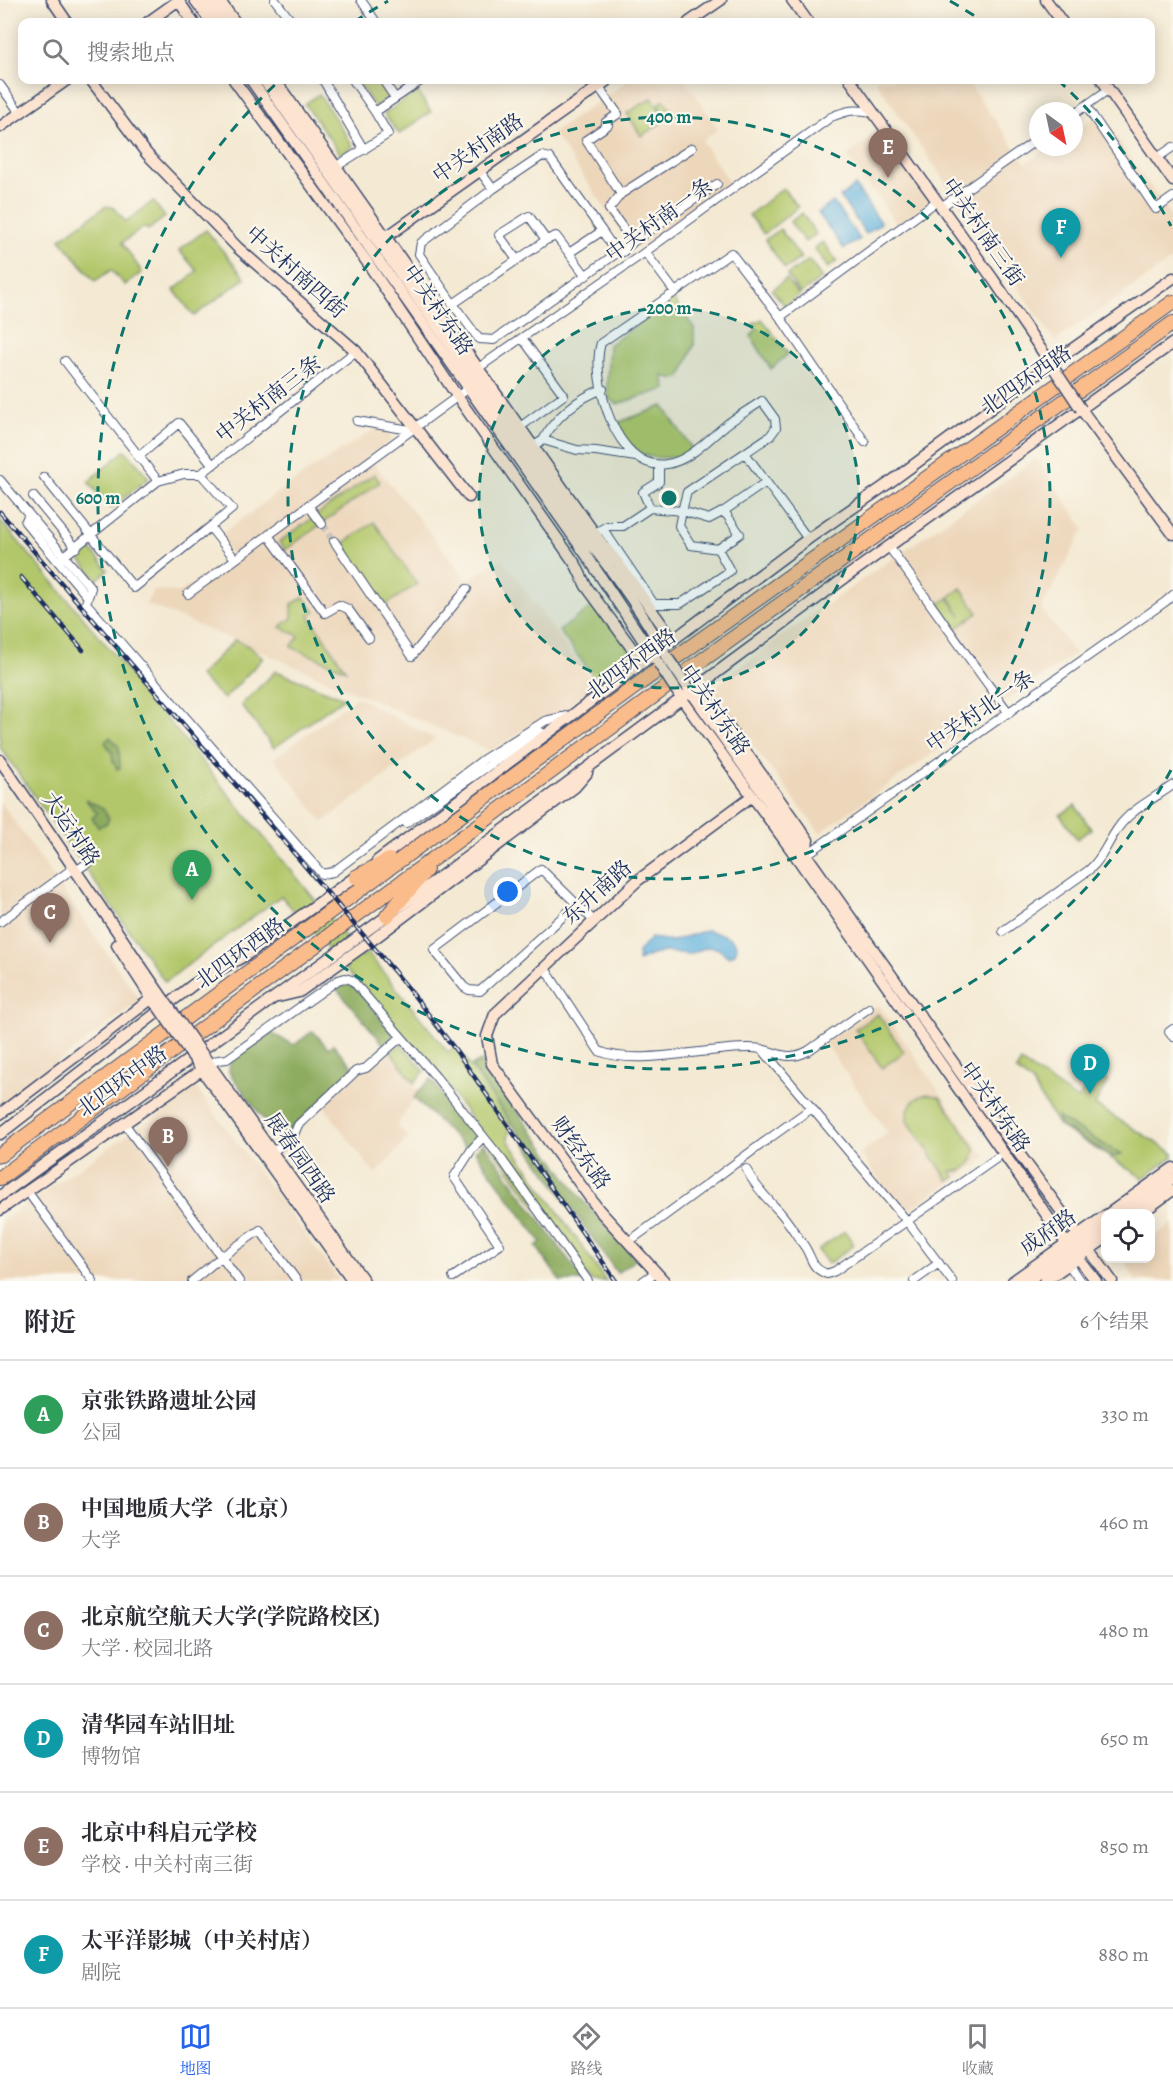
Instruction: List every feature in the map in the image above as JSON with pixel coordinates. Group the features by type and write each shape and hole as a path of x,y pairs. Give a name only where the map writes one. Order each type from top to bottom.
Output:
{"highway":[{"name":"北四环西路","path":"120,1068 657,670 1173,302"},
{"name":"北四环西路","path":"129,1082 704,659 1173,323"},
{"path":"356,877 426,841"},
{"path":"387,916 444,850"},
{"name":"北四环中路","path":"0,1155 120,1068"},
{"name":"北四环中路","path":"0,1178 129,1082"}],"street":[{"path":"52,0 64,18"},
{"path":"153,18 178,0 190,18"},
{"path":"195,0 208,18"},
{"path":"207,0 220,18"},
{"path":"219,0 232,18"},
{"path":"275,0 289,18"},
{"path":"361,0 373,18"},
{"path":"695,18 721,0"},
{"path":"792,0 805,18"},
{"path":"1046,0 1059,18"},
{"path":"0,128 61,84"},
{"name":"中关村南四街","path":"94,84 147,154 238,248 356,351 412,429 469,497"},
{"name":"中关村东路","path":"237,84 367,262 457,396 576,565 586,586 642,662"},
{"name":"中关村东路","path":"254,84 377,241 428,314 534,446 589,542 656,635 660,656"},
{"name":"中关村东路","path":"267,84 332,169"},
{"name":"中关村东路","path":"278,84 469,388 585,553 806,855 1112,1281"},
{"path":"325,84 364,150"},
{"path":"332,169 388,134 356,84"},
{"path":"386,84 395,98"},
{"path":"375,112 416,84"},
{"name":"中关村南路","path":"377,241 392,233 601,84"},
{"name":"中关村南三街","path":"853,84 1081,409 1173,534"},
{"path":"1105,84 1173,180"},
{"path":"0,85 20,113"},
{"path":"598,86 618,114 606,122 608,126 585,140 621,194"},
{"path":"1083,108 1109,89"},
{"path":"1086,106 1156,209 1173,197"},
{"name":"中关村南一条","path":"475,371 643,254 831,117 846,111 872,112"},
{"path":"780,317 939,204 1029,145"},
{"path":"1157,158 1173,147"},
{"path":"675,292 643,254 631,245 609,208 621,194 692,148"},
{"path":"617,253 550,158 542,156 493,189 421,243 418,254 479,339 494,340 717,184"},
{"path":"479,170 493,189"},
{"path":"517,260 499,236 529,216 546,240"},
{"path":"569,254 602,231"},
{"path":"453,303 546,240 556,236 586,276"},
{"name":"中关村东路","path":"377,241 429,297 475,371 599,531 674,640"},
{"path":"637,458 621,442 608,418 598,352 601,343 731,253 780,317 865,441"},
{"name":"北四环西路","path":"194,984 246,955 356,877 642,662 660,656 674,640 808,539 890,483 1051,364 1173,278"},
{"path":"428,314 429,297"},
{"path":"520,427 564,395 522,338"},
{"path":"269,1000 387,916 687,691 1173,344"},
{"name":"中关村南三条","path":"201,474 356,351"},
{"path":"65,361 158,481"},
{"path":"188,594 469,388"},
{"path":"534,446 564,412 587,394 603,388"},
{"path":"534,446 596,451 637,458 659,465 668,464 686,457 762,401 775,419 776,428 770,436 687,492 679,526 691,544 718,549 740,534 724,511"},
{"path":"357,421 412,429"},
{"path":"138,457 179,423 213,465"},
{"path":"745,453 808,539"},
{"path":"650,508 643,492 659,482 659,465"},
{"path":"44,477 91,536 134,588 232,509 201,474 184,474 158,481 91,536 76,548 61,558"},
{"path":"0,480 61,558 91,588 86,603 321,874 333,872 484,759 546,721 572,715"},
{"path":"718,549 730,571 681,604 654,604 599,531 607,526 623,526 650,508 682,511 708,519 724,511 766,482"},
{"path":"33,496 76,548"},
{"path":"308,505 322,524"},
{"path":"210,527 235,559"},
{"path":"268,535 325,613 339,605 344,606 369,638"},
{"path":"334,541 412,656 467,589"},
{"path":"889,546 926,596 952,638 1009,713"},
{"name":"中关村北一条","path":"806,855 1165,603 1173,595"},
{"name":"中关村东路","path":"687,691 752,796 1000,1156 1068,1253 1096,1281"},
{"path":"372,844 392,833 539,731 547,734"},
{"name":"大运村路","path":"0,760 109,920 108,930 203,1064"},
{"path":"269,1000 299,992 375,938 575,786 597,760"},
{"path":"1002,931 1089,870 1100,859 1117,829 1127,818 1173,785"},
{"name":"东升南路","path":"487,1036 495,1014 637,881 752,796"},
{"path":"0,922 74,868 92,860"},
{"path":"577,904 480,991 464,987 434,950 541,869 577,904 594,921"},
{"path":"544,967 599,1051 622,1058 752,1048 776,1052 787,1058 797,1057 808,1052 869,1008"},
{"path":"0,1210 203,1064 227,1059 338,980 345,978 352,980 503,1161 588,1281"},
{"name":"北四环中路","path":"0,1134 194,984"},
{"path":"0,1114 158,999"},
{"name":"北四环中路","path":"0,1196 269,1000"},
{"path":"1173,1029 1169,1032 1173,1037"},
{"name":"财经东路","path":"487,1036 492,1064 599,1210 664,1281"},
{"path":"272,1152 293,1137 298,1125 356,1071 366,1068 401,1037"},
{"path":"762,1049 907,1221 952,1281"},
{"name":"展春园西路","path":"203,1064 272,1152 364,1281"},
{"name":"展春园西路","path":"203,1064 353,1281"},
{"path":"628,1242 812,1108"},
{"path":"124,1123 238,1281"},
{"path":"453,1277 500,1245 454,1177 472,1149 483,1137"},
{"path":"746,1169 802,1244 817,1271 827,1274 835,1271 1000,1156"},
{"name":"成府路","path":"1114,1209 1173,1168"},
{"path":"1131,1209 1173,1178"},
{"path":"1147,1209 1173,1190"},
{"path":"27,1191 93,1281"},
{"name":"成府路","path":"1083,1242 1101,1221"},
{"name":"成府路","path":"1028,1281 1101,1229"},
{"path":"192,1281 260,1230 297,1281"},
{"name":"成府路","path":"1083,1242 1101,1239"},
{"path":"1080,1281 1068,1253 1083,1242"},
{"name":"成府路","path":"1013,1281 1068,1253"},
{"name":"成府路","path":"1045,1281 1068,1253"},
{"path":"914,1281 939,1263"},
{"path":"643,1281 656,1272"}],"shaded area":[{"path":"623,84 688,84 718,129 702,141 730,183 638,248 627,240 553,133"},
{"path":"878,84 969,84 1026,163 1036,156 1083,156 1083,125 1100,113 1173,219 1173,259 1055,341"},
{"path":"879,132 929,201 897,224 847,156"},
{"path":"381,425 393,439 367,458 468,580 502,558 597,689 568,711 543,719 491,751 146,604 153,590 180,592 232,557 219,536 297,479"},
{"path":"1037,458 1084,529 1041,609 1075,653 820,833 710,690 774,641"},
{"path":"357,697 435,739 323,822 274,758"},
{"path":"0,801 140,1000 0,1106"},
{"path":"879,1005 986,1158 903,1214 860,1153 888,1133 825,1043"},
{"path":"390,1052 418,1091 397,1126 409,1137 375,1175 323,1105 358,1073"},
{"path":"196,1088 340,1281 0,1281 0,1222"},
{"path":"1173,1223 1173,1281 1136,1281 1125,1263 1155,1263 1155,1236"}],"green space":[{"path":"360,84 382,84 389,96 375,107"},
{"path":"417,91 431,112 399,134 384,114"},
{"path":"319,94 353,146 341,155 305,104"},
{"path":"652,98 666,120 641,136 627,113"},
{"path":"664,100 674,114 667,119 658,104"},
{"path":"783,188 798,207 764,234 749,215"},
{"path":"153,201 165,217 148,230 144,227 122,243 142,272 125,285 111,270 95,281 60,239 106,206 114,208 126,222"},
{"path":"802,213 816,234 805,242 790,222"},
{"path":"780,229 801,258 785,269 765,240"},
{"path":"206,230 245,278 194,316 174,290 197,271 179,250"},
{"path":"823,242 837,261 828,268 814,248"},
{"path":"809,260 822,278 800,294 787,275"},
{"path":"786,279 799,295 785,306 772,290"},
{"path":"673,299 694,328 694,345 681,377 675,379 663,376 666,389 617,404 609,399 607,384 609,345"},
{"path":"762,319 788,354 771,369 751,336 757,329 753,324"},
{"path":"663,406 695,453 693,455 667,458 647,456 631,446 617,423"},
{"path":"125,450 149,478 111,508 88,482"},
{"path":"374,474 380,482 285,550 279,542"},
{"path":"0,520 103,641 362,957 367,952 448,1052 456,1046 510,1122 508,1140 606,1281 591,1281 438,1074 281,896 165,982 0,747"},
{"path":"374,522 417,584 383,607 343,544"},
{"path":"89,547 108,570 97,580 78,557"},
{"path":"961,588 978,613 956,629 939,604 948,598 961,616 949,597"},
{"path":"304,597 315,612 309,616 346,670 291,647 299,636 280,627 292,618 292,604"},
{"path":"597,603 633,654 597,681 559,631"},
{"path":"235,640 248,646 263,658 224,699 199,676"},
{"path":"276,671 344,698 274,748 241,705"},
{"path":"110,737 119,747 120,768 117,769 112,753 105,742"},
{"path":"85,799 103,808 109,819 107,823 98,827 92,818 97,813"},
{"path":"1075,805 1091,829 1077,839 1060,815"},
{"path":"344,982 352,983 395,1036 385,1046 335,987"},
{"path":"878,1014 904,1052 882,1068 855,1029"},
{"path":"313,1031 328,1048 333,1044 354,1068 279,1141 229,1072 230,1060 271,1033 294,1045"},
{"path":"401,1044 425,1071 414,1083 391,1052"},
{"path":"481,1061 585,1203 636,1259 617,1273 471,1066"},
{"path":"1021,1062 1078,1100 1093,1072 1108,1081 1095,1105 1173,1153 1173,1157 1143,1178 1059,1126 1032,1083 1016,1070"},
{"path":"431,1079 477,1136 466,1148 414,1098"},
{"path":"927,1094 940,1097 975,1148 974,1157 969,1166 961,1171 951,1171 955,1177 949,1181 907,1120 908,1110 912,1103 918,1097"},
{"path":"1057,1117 1122,1155 1113,1157 1060,1126"},
{"path":"484,1143 584,1281 560,1281 536,1246 541,1242 475,1151"},
{"path":"845,1231 854,1245 828,1264 818,1250"}],"water":[{"path":"855,186 881,223 866,234 840,197"},
{"path":"833,202 860,239 844,249 818,213"},
{"path":"707,930 731,939 737,947 735,953 729,957 717,948 707,947 690,954 664,952 638,961 638,952 651,938 673,941"}],"tunnel":[{"path":"322,524 334,541"}],"railway":[{"path":"0,512 409,989 457,1052 616,1281"},
{"path":"21,577 83,650"}],"place":[{"name":"北京中科启元学校","path":"888,178"},
{"name":"太平洋影城（中关村店）","path":"1061,258"},
{"name":"京张铁路遗址公园","path":"192,900"},
{"name":"北京航空航天大学(学院路校区)","path":"50,943"},
{"name":"清华园车站旧址","path":"1090,1094"},
{"name":"中国地质大学（北京）","path":"168,1167"}]}
